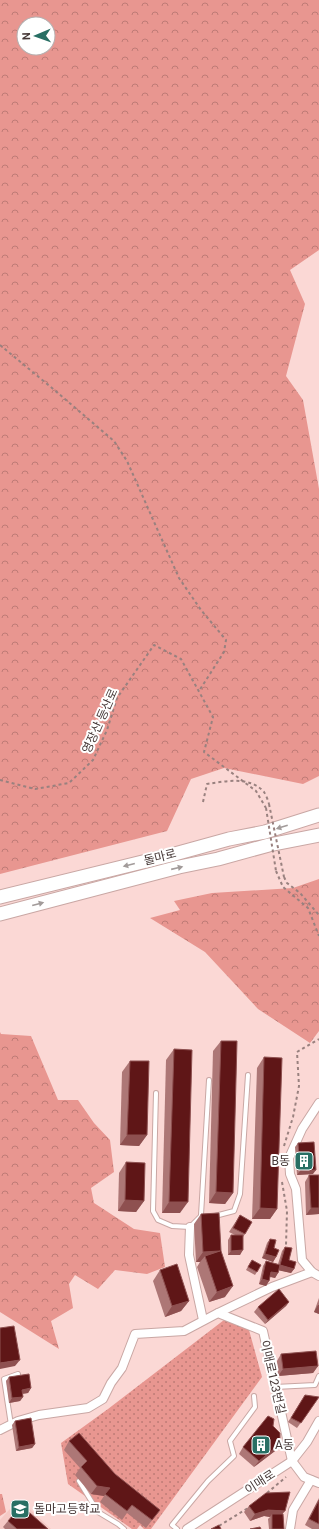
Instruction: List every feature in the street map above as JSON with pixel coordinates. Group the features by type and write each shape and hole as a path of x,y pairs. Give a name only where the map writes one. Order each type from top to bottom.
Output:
{"main road":[{"name":"돌마로","path":"0,897 230,839 265,832 319,815"},
{"name":"돌마로","path":"0,914 179,867 218,859 269,845 316,836"}],"street":[{"path":"0,1430 18,1421 39,1415 88,1408 103,1399 111,1383 122,1368 135,1334 184,1331 272,1287 316,1274 302,1260 296,1189 290,1174 289,1158 302,1129 319,1103"},
{"path":"190,1227 189,1255 204,1320"},
{"name":"이매로123번길","path":"218,1313 263,1331 292,1461"},
{"name":"이매로","path":"187,1529 292,1461 307,1442 319,1421"},
{"path":"292,1461 304,1477 319,1483"},
{"path":"290,1529 293,1510 311,1480"}],"lane":[{"path":"201,1215 216,1216 234,1211 240,1194 248,1075"},
{"path":"156,1093 153,1211 158,1220 172,1226 190,1227 201,1215 209,1080"},
{"path":"11,1425 4,1379 18,1374"},
{"path":"275,1387 315,1385 319,1376"},
{"path":"176,1529 172,1525 208,1482 234,1456 230,1441 255,1407 254,1396"},
{"path":"79,1481 98,1512 124,1529"}],"path":[{"path":"0,346 114,441 126,461 179,578 201,610 226,640 224,652 199,691"},
{"name":"영장산 등산로","path":"0,780 35,789 69,783 92,760 107,730 117,698 154,645 181,659 213,717 204,752 256,791 266,808 276,871 283,887 308,908 319,936"},
{"path":"203,802 207,784 222,781 243,780 253,784 264,792 269,804 284,877 287,883 300,894 319,915"}],"shaded area":[{"name":"돌마고등학교","path":"19,1499 51,1529 0,1529 0,1520"}],"green space":[{"path":"0,0 319,0 319,250 290,270 305,304 286,376 303,400 319,489 319,776 303,784 224,768 191,779 167,831 0,874"},
{"path":"319,879 319,1031 310,1043 258,1009 205,952 150,918 180,910 174,901 212,893 293,888"},
{"path":"0,1032 1,1034 31,1036 58,1100 78,1100 94,1123 110,1140 114,1172 91,1188 94,1203 134,1229 160,1233 165,1267 147,1274 115,1270 98,1289 75,1275 69,1284 73,1308 51,1321 59,1349 0,1312"},
{"path":"224,1320 249,1330 262,1377 151,1529 144,1529 140,1525 137,1529 132,1529 68,1484 61,1443"},
{"path":"0,1494 2,1494 6,1512 0,1516"}],"building":[{"path":"221,1041 237,1041 233,1193 216,1192"},
{"path":"174,1049 192,1050 188,1202 169,1202"},
{"path":"264,1057 282,1058 277,1209 260,1208"},
{"path":"130,1061 149,1061 147,1135 127,1135"},
{"name":"B동","path":"314,1142 316,1170 300,1171 298,1143"},
{"path":"126,1162 145,1163 144,1201 125,1200"},
{"path":"309,1175 319,1175 319,1208 311,1208"},
{"path":"219,1213 221,1251 233,1286 217,1292 205,1256 220,1251 203,1252 201,1214"},
{"path":"240,1215 252,1222 245,1234 233,1228"},
{"path":"231,1235 243,1235 243,1250 231,1251"},
{"path":"270,1239 276,1240 274,1248 279,1250 276,1257 265,1254"},
{"path":"285,1247 292,1248 289,1260 296,1262 294,1269 280,1265"},
{"path":"252,1260 261,1265 257,1272 248,1267"},
{"path":"266,1261 280,1265 278,1273 271,1272 269,1281 262,1279"},
{"path":"177,1264 189,1301 172,1306 160,1270"},
{"path":"279,1289 289,1302 268,1320 258,1307"},
{"path":"14,1326 20,1360 0,1363 0,1328"},
{"path":"316,1351 318,1366 283,1369 281,1354"},
{"path":"29,1374 31,1388 22,1390 23,1397 12,1398 9,1377"},
{"path":"305,1395 319,1397 301,1423 291,1418"},
{"name":"A동","path":"268,1416 274,1419 273,1426 280,1433 280,1444 259,1461 243,1447"},
{"path":"31,1418 35,1444 19,1447 15,1421"},
{"path":"79,1433 115,1474 160,1510 152,1520 132,1505 127,1511 105,1494 110,1488 97,1486 81,1467 87,1461 69,1441"},
{"path":"290,1492 285,1511 268,1510 255,1514 249,1506 266,1493"},
{"path":"319,1500 319,1524 309,1519"},
{"path":"21,1505 48,1529 17,1529 8,1521"},
{"path":"272,1514 283,1514 284,1529 272,1529"},
{"path":"219,1525 221,1529 211,1529"},
{"path":"260,1527 261,1529 250,1529"}],"place":[{"name":"B동","path":"304,1161"},
{"name":"A동","path":"261,1445"},
{"name":"돌마고등학교","path":"20,1509"}]}
